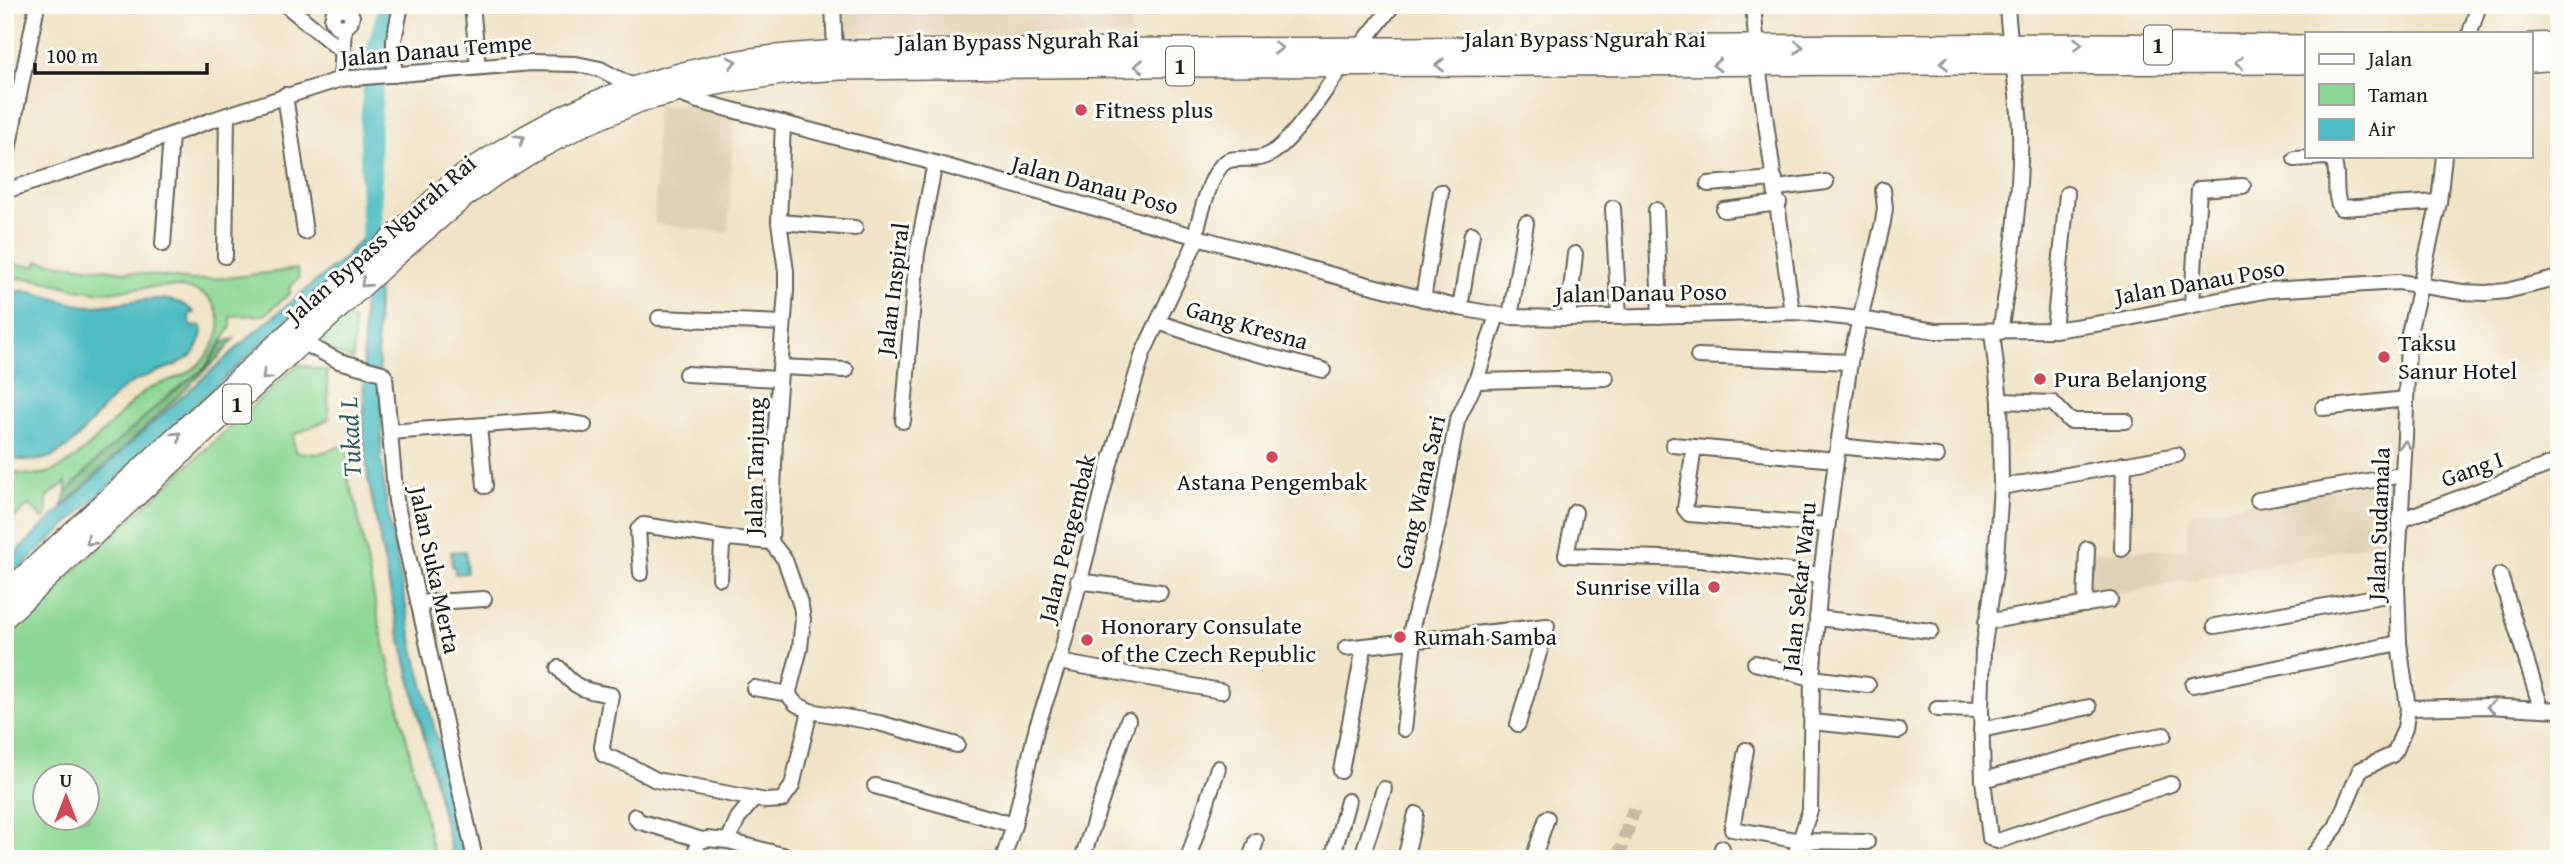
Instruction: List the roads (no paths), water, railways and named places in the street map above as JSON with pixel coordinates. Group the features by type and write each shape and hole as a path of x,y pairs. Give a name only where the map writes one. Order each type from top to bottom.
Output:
{"highway":[{"path":"2532,44 2559,43"},
{"name":"Jalan Bypass Ngurah Rai","path":"5,617 133,488 392,247 449,186 483,161 568,112 632,86 747,59 835,51 1228,57 1343,65 1758,56 2011,54 2305,46"},
{"name":"Jalan Bypass Ngurah Rai","path":"392,247 530,153 581,126 640,102 676,92 796,72 1228,57 1359,48 1758,56"},
{"name":"Jalan Bypass Ngurah Rai","path":"2011,54 2305,62"},
{"path":"2532,61 2559,59"},
{"name":"Jalan Bypass Ngurah Rai","path":"5,593 133,488 302,342 328,307"}],"street":[{"path":"5,165 37,5"},
{"path":"286,5 343,52"},
{"path":"391,75 401,5"},
{"path":"472,5 478,67"},
{"path":"833,5 835,51"},
{"path":"1359,48 1393,5"},
{"path":"1753,5 1792,313"},
{"path":"2007,5 2020,126 2020,166 2015,231 1996,332 2000,401 2000,487 1995,570 1986,622 1981,710 1988,831 1990,838 1998,841 2171,784"},
{"path":"2470,32 2479,5"},
{"path":"340,7 334,12 332,19 336,26 344,27 343,52 348,78"},
{"name":"Jalan Danau Tempe","path":"5,191 285,95 348,78 531,63 576,64 600,69 632,86"},
{"name":"Jalan Pengembak","path":"1003,859 1014,825 1037,726 1059,662 1078,581 1143,353 1197,237 1214,176 1223,163 1230,160 1252,160 1272,153 1312,108 1343,65"},
{"path":"728,82 733,105 743,113"},
{"name":"Jalan Danau Poso","path":"676,92 698,102 935,163 1423,299 1503,316 1568,318 1792,313 1859,318 1936,331 2054,331 2269,290 2371,283 2420,284 2462,292 2486,293 2559,278"},
{"path":"285,95 305,232"},
{"path":"225,256 227,115"},
{"name":"Jalan Tanjung","path":"783,124 779,222 786,271 772,542 785,560 803,619 800,648 789,694"},
{"path":"163,244 171,135"},
{"name":"Jalan Sudamala","path":"2310,859 2336,827 2360,770 2392,755 2405,728 2408,708 2399,643 2397,593 2407,338 2439,202 2444,158"},
{"path":"2295,159 2333,160 2336,166 2337,202 2341,208 2439,202"},
{"name":"Jalan Inspiral","path":"902,421 917,253 935,163"},
{"path":"1724,210 1777,190 1826,182"},
{"path":"1709,184 1777,190"},
{"path":"2192,304 2199,189 2242,186"},
{"name":"Jalan Sekar Waru","path":"1794,859 1810,810 1812,678 1827,525 1850,362 1884,222 1883,190"},
{"path":"1423,299 1441,192"},
{"path":"2054,331 2067,194"},
{"path":"1613,208 1619,317"},
{"path":"1656,210 1661,316"},
{"path":"779,222 855,228"},
{"name":"Gang Wana Sari","path":"1404,729 1411,642 1438,525 1455,428 1503,316 1526,223"},
{"path":"1460,308 1472,234"},
{"path":"1568,318 1575,254"},
{"path":"659,318 783,323"},
{"name":"Gang Kresna","path":"1158,322 1231,347 1323,370"},
{"name":"Jalan Suka Merta","path":"302,342 327,356 382,373 385,377 393,482 475,859"},
{"path":"1698,356 1850,362"},
{"path":"686,374 846,370"},
{"path":"1476,381 1606,378"},
{"path":"2323,408 2406,399"},
{"path":"2000,401 2050,402 2070,421 2126,421"},
{"path":"390,432 552,420 584,425"},
{"path":"479,426 485,486"},
{"path":"1673,445 1937,456"},
{"path":"1693,447 1686,513 1827,525"},
{"path":"2000,487 2177,455"},
{"name":"Gang I","path":"2400,520 2559,461"},
{"path":"2122,549 2124,464"},
{"path":"2258,500 2402,475"},
{"path":"1575,512 1566,555 1692,559 1821,575"},
{"path":"641,573 638,530 643,525 772,542"},
{"path":"720,579 722,545 728,538"},
{"path":"2085,605 2087,548"},
{"path":"2500,575 2541,708"},
{"path":"1078,581 1160,592"},
{"path":"2215,626 2397,593"},
{"path":"418,603 484,599"},
{"path":"1986,622 2110,600"},
{"path":"1817,618 1931,631"},
{"path":"1346,648 1547,626 1518,724"},
{"path":"2193,685 2399,643"},
{"path":"1341,771 1364,647"},
{"path":"1059,662 1221,691"},
{"path":"1755,663 1812,678 1868,685"},
{"path":"559,668 575,685 611,695 602,752 604,755 656,780 754,799 774,802 787,796 792,786 810,711"},
{"path":"754,688 789,694 796,704 810,711 879,723 957,744"},
{"path":"2408,708 2488,706 2559,710"},
{"path":"1981,730 2089,707"},
{"path":"1937,709 1981,710"},
{"path":"1082,859 1128,720"},
{"path":"1812,722 1899,731"},
{"path":"1983,780 2125,742 2164,735"},
{"path":"1746,750 1732,829 1801,841 1867,842"},
{"path":"1188,859 1218,768"},
{"path":"875,786 1014,825"},
{"path":"1361,859 1384,789"},
{"path":"728,841 737,818 754,799"},
{"path":"1332,859 1348,801"},
{"path":"1405,859 1416,814"},
{"path":"635,816 638,821 702,840 728,841 794,858"},
{"path":"1533,859 1547,818"},
{"path":"694,859 698,842 702,840"},
{"path":"1250,859 1256,841"}],"water":[{"path":"370,230 379,234 377,338 382,411 381,458 386,502 414,649 468,859 453,859 394,611 368,479 364,438 363,250 5,582 5,563 128,445 256,331 345,257"},
{"path":"22,291 92,306 170,300 193,311 194,313 189,314 190,326 202,326 200,340 187,359 140,379 118,393 63,450 41,460 11,458 5,456 5,293"},
{"path":"465,551 467,573 455,574 451,552"}],"waterway":[{"name":"Tukad L","path":"372,260 370,127 376,54 389,5"}],"tunnel":[{"path":"1618,859 1634,809"}],"place":[{"name":"Fitness plus","path":"1081,110"},
{"name":"Taksu Sanur Hotel","path":"2384,357"},
{"name":"Pura Belanjong","path":"2040,379"},
{"name":"Astana Pengembak","path":"1272,457"},
{"name":"Sunrise villa","path":"1714,587"},
{"name":"Rumah Samba","path":"1400,637"},
{"name":"Honorary Consulate of the Czech Republic","path":"1087,640"}]}
